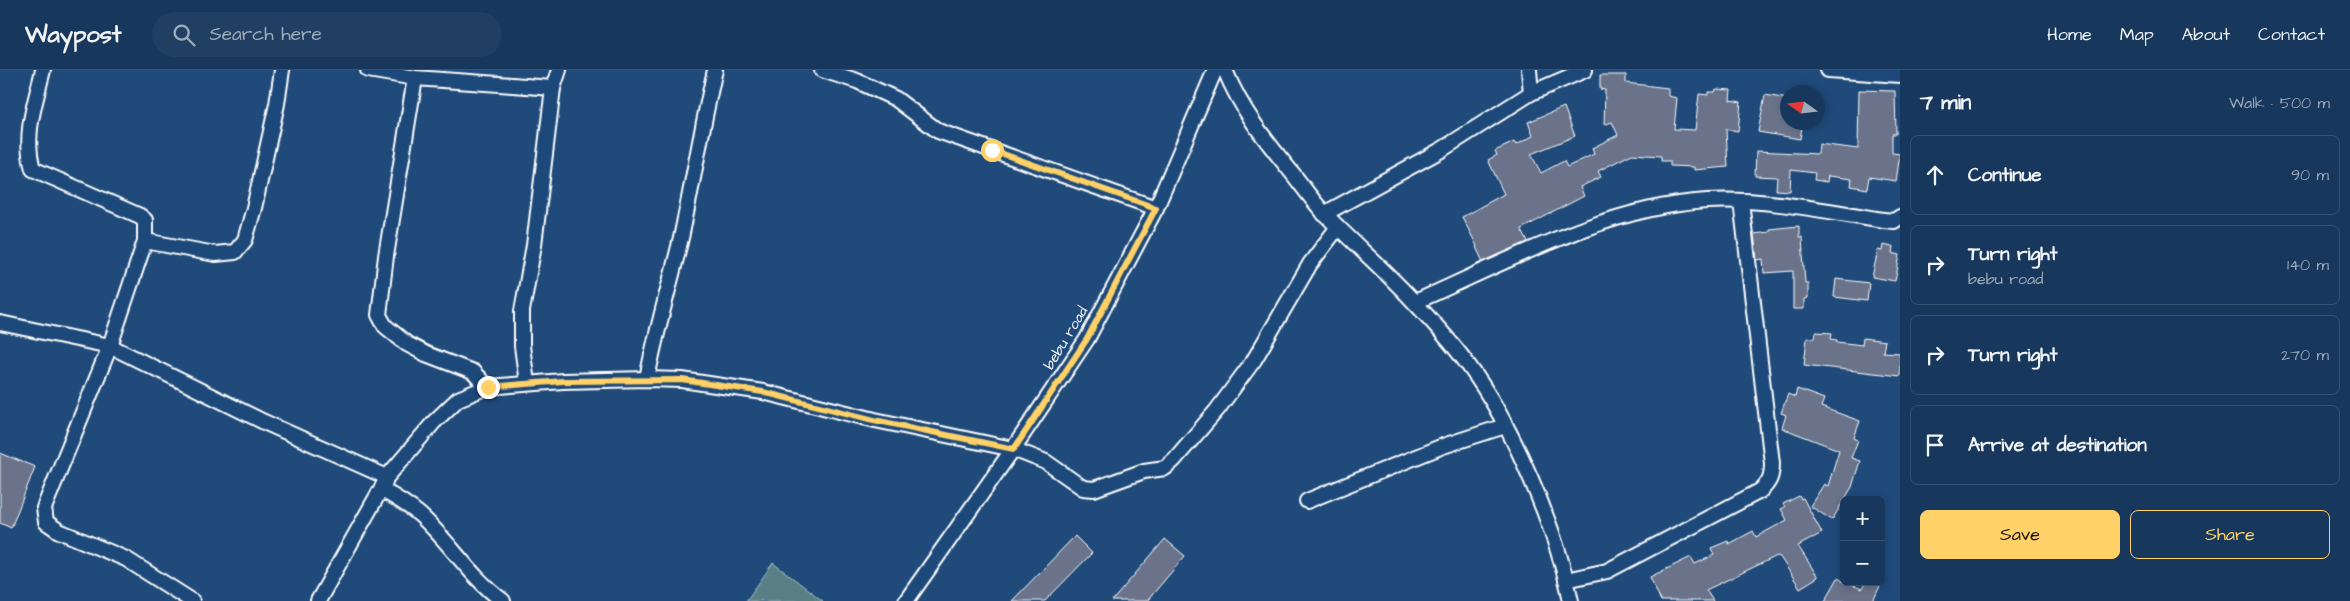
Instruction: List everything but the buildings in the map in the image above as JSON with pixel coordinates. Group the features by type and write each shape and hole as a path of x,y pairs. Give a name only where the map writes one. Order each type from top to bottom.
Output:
{"street":[{"path":"42,70 29,130 28,152 33,169 140,216 145,220 145,241 110,346 52,483 44,508 46,522 59,531 126,559 192,601"},
{"path":"145,241 215,254 235,252 245,240 264,165 282,70"},
{"path":"368,70 415,78 553,88"},
{"path":"527,382 522,346 522,311 534,245 553,88 559,70"},
{"path":"647,379 657,328 681,238 699,137 715,70"},
{"path":"822,70 839,72 896,99 938,131 1156,208"},
{"name":"bebu road","path":"906,601 1014,449 1087,339 1156,208 1215,70"},
{"path":"1225,70 1235,94 1252,122 1324,214 1415,302 1469,366 1505,426 1546,517 1566,580 1570,601"},
{"path":"1529,70 1531,93"},
{"path":"1324,214 1441,150 1531,93 1585,70"},
{"path":"1828,70 1900,75"},
{"path":"415,78 386,256 380,315 385,326 407,344 426,354 473,372 488,387"},
{"path":"1566,580 1607,571 1760,490 1769,483 1772,476 1772,463 1741,201"},
{"path":"1415,302 1594,226 1677,204 1741,201 1798,206 1884,220 1894,221 1900,217"},
{"path":"318,601 384,483 434,422 458,399 488,387 527,382 682,380 763,392 874,420 1014,449 1046,462 1083,488 1094,488 1144,471 1165,468 1217,410 1254,360 1310,264 1338,227"},
{"path":"0,323 110,346 384,483 420,515 455,552 474,578 503,601"},
{"path":"1307,501 1443,446 1505,426"}],"green space":[{"path":"773,563 823,601 746,601"}],"route":[{"path":"488,387 527,382 682,380 763,392 874,420 1014,449 1087,339 1156,208 992,150"}]}
